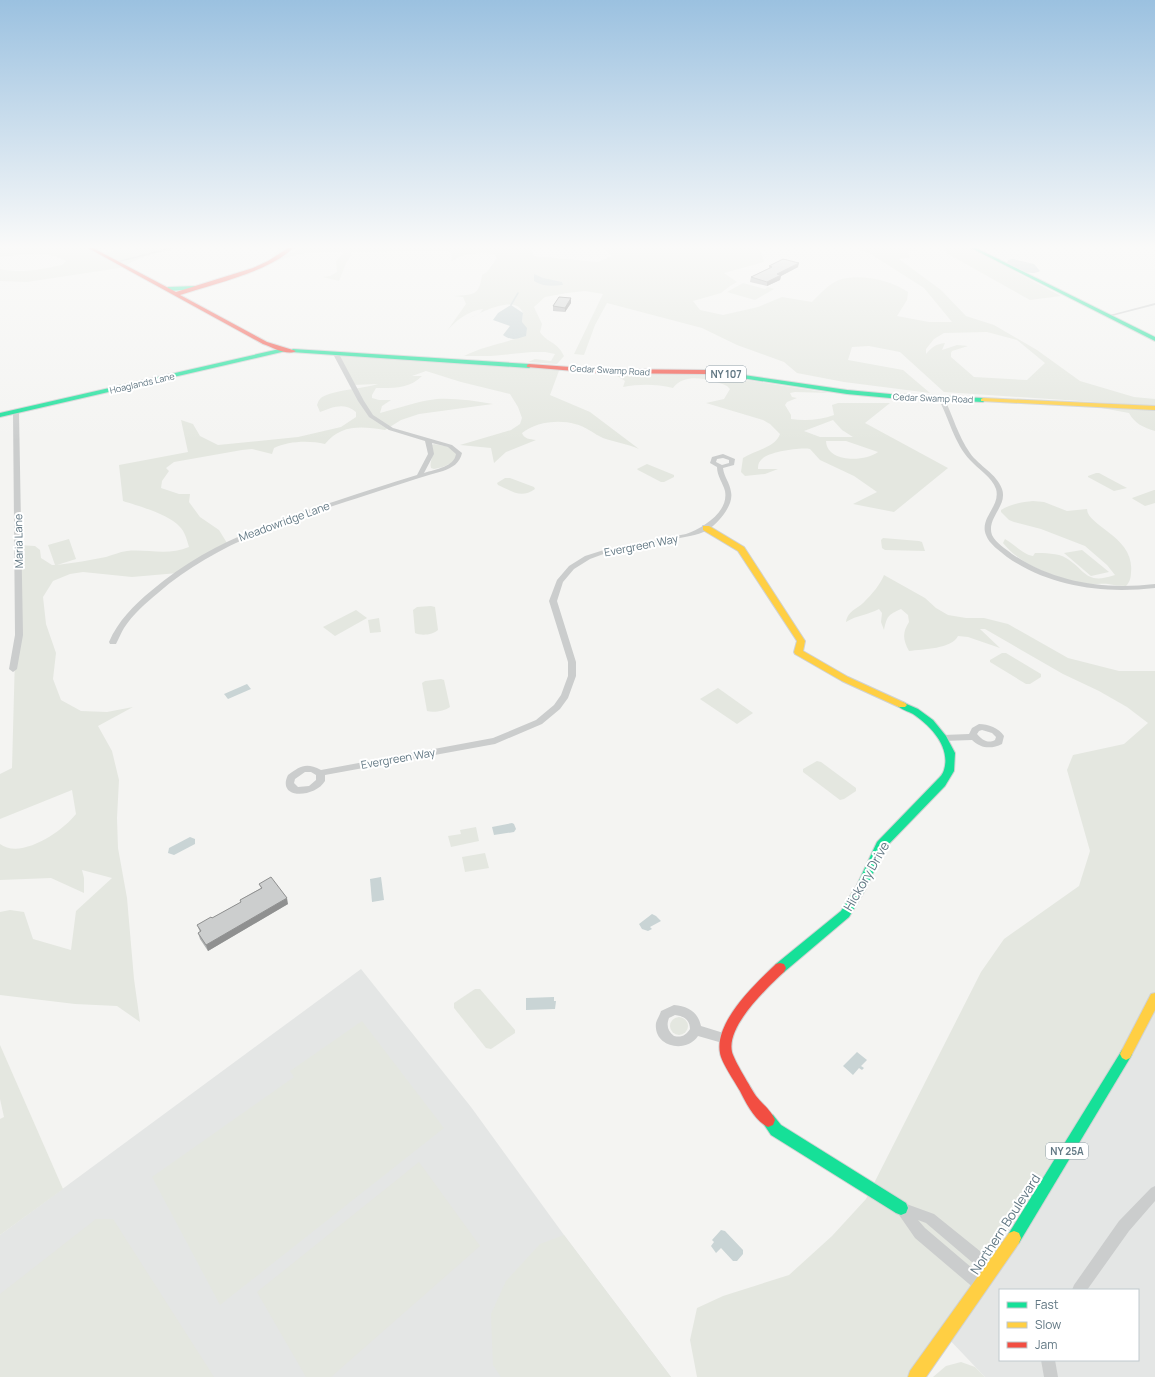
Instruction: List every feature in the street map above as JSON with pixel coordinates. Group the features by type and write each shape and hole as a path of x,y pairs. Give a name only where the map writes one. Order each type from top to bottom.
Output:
{"main road":[{"name":"Cedar Swamp Road","path":"209,312 265,344 284,350 606,371 706,372 862,394 1097,404 1155,408"},
{"path":"1101,312 1155,340"},
{"name":"Hoaglands Lane","path":"0,415 284,350"},
{"name":"Hickory Drive","path":"706,528 741,549 801,641 798,652 845,679 915,711 930,722 943,738 950,753 949,771 941,783 886,839 845,914 754,992 738,1014 726,1039"},
{"name":"Northern Boulevard","path":"916,1377 1024,1223 1130,1047 1155,998"},
{"path":"726,1039 726,1053 741,1083 752,1101 776,1130 901,1208"}],"street":[{"path":"1108,316 1123,312"},
{"name":"Meadowridge Lane","path":"113,642 121,626 155,591 178,573 221,546 270,524 420,476 455,463 459,457 459,453 456,449 391,428 371,416 361,401 336,354"},
{"path":"942,398 966,453 999,488 999,500 987,526 989,535 998,546 1022,563 1041,573 1068,582 1101,588 1121,589 1137,589 1155,586"},
{"name":"Maria Lane","path":"13,669 19,636 16,412"},
{"path":"420,476 431,454 428,440"},
{"name":"Evergreen Way","path":"320,773 495,741 539,722 557,707 567,693 572,676 572,662 553,601 554,591 564,574 584,559 602,552 672,540 706,528 721,512 728,500 728,487 720,471 720,466"},
{"path":"943,738 974,737"},
{"path":"696,1030 726,1039"},
{"path":"1080,1289 1124,1226 1155,1192"},
{"path":"901,1208 930,1218 992,1269"},
{"path":"901,1208 920,1233 981,1285"},
{"path":"1048,1361 1051,1377"}],"shaded area":[{"path":"460,312 471,312 458,320 447,331"},
{"path":"522,312 536,312 542,324 540,332 558,347 564,356 557,364 528,362 535,359 551,361 555,354 545,352 491,356 464,356 526,335 522,323"},
{"path":"594,312 602,312 595,325 584,355 574,354"},
{"path":"642,312 710,312 723,315 735,312 899,312 897,316 929,322 952,322 944,312 962,312 966,316 994,325 1037,350 1080,381 1134,397 1155,399 1155,406 944,392 900,352 869,346 852,347 848,360 903,370 930,393 844,382 797,373 784,362 737,345 702,328","holes":["987,332 1017,340 1045,363 1027,380 974,377 951,357 952,351 968,346 957,345 942,350 945,343 942,343 934,346 926,354 926,349 934,339 944,333"]},
{"path":"498,313 523,313 522,322 527,328 526,336 514,339 503,335 510,326 493,320"},
{"path":"336,354 560,368 550,395 590,412 639,449 603,438 586,428 569,422 547,422 527,429 522,433 528,438 536,440 506,452 494,463 491,448 460,445 511,430 520,424 522,418 518,407 510,394 461,382 426,371 412,376 422,376 406,386 395,388 376,388 372,398 379,400 391,400 382,406 380,413 437,399 458,399 493,404 419,414 401,420 385,430 360,427 352,428 331,437 325,444 306,442 286,444 274,448 272,454 252,449 242,450 174,462 166,468 169,471 162,481 161,488 179,494 190,494 189,502 200,517 219,530 227,543 178,573 132,577 83,572 70,574 53,581 43,597 46,624 56,653 53,679 61,700 81,711 107,712 133,707 98,726 112,751 119,780 117,818 118,848 127,898 134,979 140,1022 117,1006 75,1004 0,995 0,912 10,910 24,912 33,939 71,950 76,911 112,878 82,870 84,878 84,893 51,878 0,880 0,844 9,848 30,846 52,835 70,821 76,814 72,790 0,819 0,774 12,768 18,545 35,546 40,550 41,558 52,565 55,565 48,545 69,539 76,559 57,565 106,557 127,551 166,552 181,550 189,547 186,536 175,522 161,514 123,501 119,465 188,452 181,420 193,424 200,436 218,445 298,437 341,427 356,417 356,412 347,407 338,406 320,412 317,405 319,400 330,394 378,384 353,385"},
{"path":"700,373 830,393 790,393 792,397 797,398 787,402 785,405 791,415 791,419 796,420 818,419 834,415 832,405 838,403 890,403 865,423 948,468 894,512 853,504 877,492 854,476 820,460 810,449 792,449 777,452 764,457 758,464 758,469 778,469 765,474 745,476 741,472 743,458 774,442 780,434 770,424 763,420 706,403 724,399 730,389 727,386 706,379 691,378 678,383 673,388 648,385 623,387 625,381 614,374","holes":["833,420 842,430 853,437 820,437 804,431","826,441 846,441 878,452 865,458 856,459 839,457 828,448"]},
{"path":"1074,403 1155,408 1155,431 1140,425 1129,413"},
{"path":"434,444 450,447 457,453 455,461 443,467 434,469 431,468 433,452 432,445"},
{"path":"647,464 674,475 674,477 661,482 637,469"},
{"path":"1099,473 1127,488 1114,491 1088,477"},
{"path":"505,478 510,478 534,487 535,489 521,494 512,492 498,485 497,483"},
{"path":"1154,490 1155,503 1145,506 1132,498"},
{"path":"1033,501 1044,502 1067,511 1087,509 1089,515 1094,521 1119,541 1126,550 1130,560 1131,572 1130,579 1126,586 1087,584 1064,579 1030,565 1011,551 1003,543 1005,539 1023,552 1033,556 1035,553 1043,553 1063,556 1087,575 1092,577 1105,578 1115,575 1107,565 1085,546 1041,529 1009,520 1001,512 1001,510 1012,505"},
{"path":"883,538 919,541 922,542 925,551 885,550 882,548 881,540"},
{"path":"1082,550 1109,572 1091,576 1064,553"},
{"path":"884,575 925,598 936,608 948,615 966,618 984,618 1008,624 1068,658 1119,671 1155,671 1155,998 916,1377 697,1377 690,1340 697,1308 723,1296 789,1275 832,1236 866,1199 981,972 1004,939 1079,886 1090,851 1067,770 1073,755 1124,744 1148,723 1127,707 1099,691 1063,674 985,629 980,629 1000,648 968,637 958,636 950,644 944,646 909,651 905,643 904,636 909,622 908,615 901,609 889,616 884,630 881,622 882,613 879,609 846,622 851,612 862,604 873,592"},
{"path":"417,607 435,607 438,630 427,634 415,633 413,610"},
{"path":"356,610 367,618 335,636 323,627"},
{"path":"379,618 381,632 370,633 368,620"},
{"path":"1002,653 1006,653 1041,674 1041,677 1030,684 1026,684 990,662 990,660"},
{"path":"444,680 450,707 445,710 432,712 427,711 422,683 425,681"},
{"path":"247,684 251,689 228,699 224,694"},
{"path":"718,688 753,713 737,724 700,699"},
{"path":"817,761 821,762 856,788 856,791 840,800 803,772 803,769"},
{"path":"512,823 516,829 514,832 494,835 492,827"},
{"path":"476,827 479,841 451,847 448,836 461,834 460,830"},
{"path":"190,837 195,839 195,844 174,855 168,853 169,848"},
{"path":"485,853 489,868 465,872 462,857"},
{"path":"381,877 384,900 372,902 370,879"},
{"path":"652,914 661,921 650,927 652,929 648,931 642,929 639,924"},
{"path":"361,969 471,1107 564,1235 671,1377 0,1377 0,1235"},
{"path":"475,989 480,989 515,1030 515,1033 491,1049 486,1048 454,1008 454,1003"},
{"path":"554,997 554,1001 556,1001 555,1009 526,1010 526,998"},
{"path":"1155,998 1155,1377 985,1377 945,1335"},
{"path":"679,1017 685,1020 688,1026 685,1032 679,1035 673,1032 670,1026 673,1020"},
{"path":"362,1021 444,1128 220,1305 152,1177 294,1077 290,1071"},
{"path":"0,1045 63,1189 0,1235 0,1119 4,1117 0,1099"},
{"path":"857,1052 867,1060 861,1066 864,1068 862,1070 859,1068 853,1075 843,1066"},
{"path":"419,1162 480,1246 331,1377 306,1377 257,1292"},
{"path":"96,1219 113,1219 214,1377 0,1377 0,1294"},
{"path":"721,1230 725,1231 743,1250 743,1254 737,1261 733,1261 721,1248 716,1253 711,1246 714,1242 712,1240"},
{"path":"564,1235 671,1377 501,1377 493,1365 491,1314 506,1281 540,1244"},
{"path":"961,1362 975,1367 985,1377 933,1377 946,1366"}],"building":[{"path":"271,877 287,898 206,945 198,933 201,931 197,925 241,902 240,900 262,888 259,884"}],"traffic: fast":[{"path":"1102,312 1155,339"},
{"path":"0,415 284,350"},
{"path":"293,351 529,366"},
{"path":"737,376 847,392 890,396 983,400"},
{"path":"780,968 845,914 861,887 881,845 941,783 949,771 950,753 943,738 930,722 915,711 902,705"},
{"path":"1014,1238 1126,1054"},
{"path":"768,1120 776,1130 901,1208"}],"traffic: slow":[{"path":"983,400 1155,408"},
{"path":"706,528 741,549 801,641 798,652 845,679 902,705"},
{"path":"1126,1054 1155,998"},
{"path":"916,1377 1014,1238"}],"traffic: jam":[{"path":"208,312 265,343 284,350 293,351"},
{"path":"529,366 598,371 706,372 737,376"},
{"path":"768,1120 752,1101 726,1053 726,1039 732,1024 755,992 780,968"}]}
